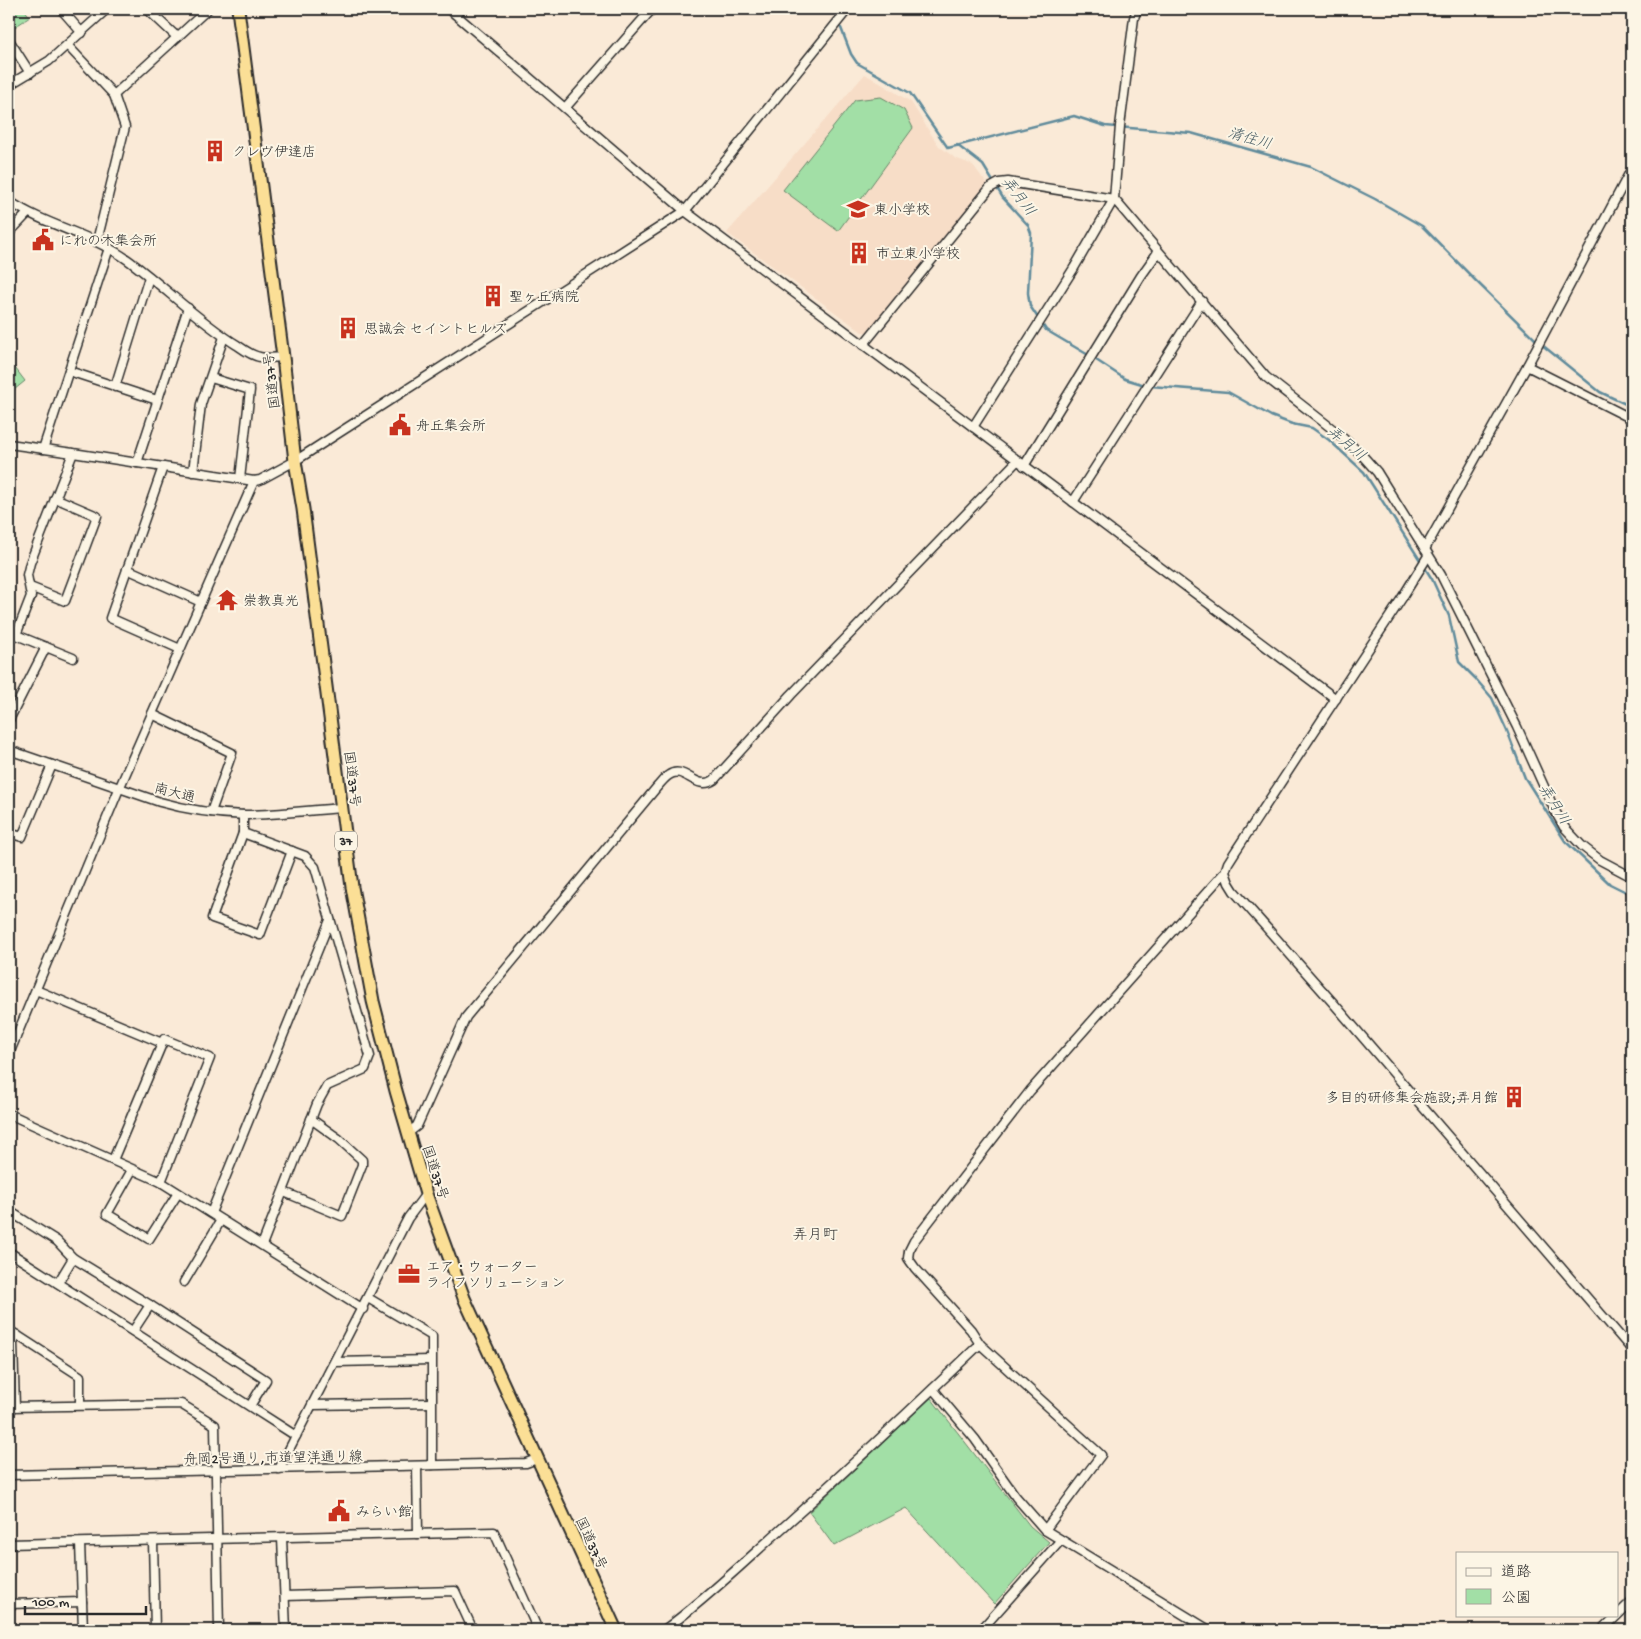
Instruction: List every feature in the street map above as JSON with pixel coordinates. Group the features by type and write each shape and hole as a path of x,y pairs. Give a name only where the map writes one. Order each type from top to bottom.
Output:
{"highway":[{"name":"国道37号","path":"238,9 295,461 303,509 352,887 373,1001 426,1194 464,1298 615,1629"}],"street":[{"path":"61,9 82,33"},
{"path":"9,85 49,61 107,9"},
{"path":"147,9 177,37"},
{"path":"114,96 208,9"},
{"path":"450,9 686,211 1336,699"},
{"path":"565,108 652,9"},
{"path":"9,444 254,481 295,461 686,211 848,9"},
{"path":"973,427 1074,268 1114,199 1123,107 1134,18 1137,9"},
{"path":"9,40 30,73"},
{"path":"67,46 114,96 125,127 97,241"},
{"path":"1632,168 1426,552 1336,699 1228,863 1226,872 1229,883 1234,891 1335,1005 1632,1350"},
{"path":"863,345 990,188 999,182 1114,199 1266,378 1335,431 1361,454 1377,472 1441,575 1517,727 1564,828 1600,860 1632,877"},
{"path":"9,201 28,213 97,241 129,260 224,337 248,352 260,357 283,357"},
{"path":"9,233 28,213"},
{"path":"43,449 110,248"},
{"path":"408,1133 417,1126 466,1017 667,775 673,773 684,775 703,784 709,784 714,780 791,695 1021,463 1092,358 1141,276 1158,252"},
{"path":"114,387 149,277"},
{"path":"1073,502 1202,301"},
{"path":"137,463 188,308"},
{"path":"194,472 201,404 224,337"},
{"path":"1527,366 1632,419"},
{"path":"68,371 157,400"},
{"path":"211,378 250,390 240,479"},
{"path":"73,453 30,562 28,575 31,596 13,633 73,658"},
{"path":"163,467 110,618 180,649"},
{"path":"9,1054 119,789 254,481"},
{"path":"30,587 65,601 97,516 55,498"},
{"path":"128,569 201,602"},
{"path":"9,720 46,647"},
{"path":"9,698 18,702"},
{"path":"152,714 232,753 211,812"},
{"name":"南大通","path":"9,750 119,789 185,809 243,815 342,808"},
{"path":"9,833 22,837 52,765"},
{"path":"243,815 243,833 212,918 260,935 292,851"},
{"path":"243,833 305,856 315,867 370,1056 365,1069 327,1086 317,1104 262,1245"},
{"path":"1045,1530 1101,1455 980,1344 971,1330 908,1258 909,1251 914,1241 1030,1091 1226,872"},
{"path":"211,1213 330,920"},
{"path":"36,990 162,1043"},
{"path":"113,1160 164,1039 210,1058 161,1182"},
{"path":"9,1114 161,1182 363,1309"},
{"path":"284,1192 342,1216 359,1173 362,1160 339,1139 312,1119"},
{"path":"132,1170 107,1214 149,1239 178,1192"},
{"path":"279,1469 363,1309 408,1218 426,1194"},
{"path":"9,1211 56,1241 73,1258 266,1380 250,1406"},
{"path":"184,1282 221,1220"},
{"path":"9,1252 296,1436"},
{"path":"58,1283 73,1258"},
{"path":"368,1298 432,1336 432,1465"},
{"path":"133,1331 150,1305"},
{"path":"9,1330 80,1376 80,1405"},
{"path":"17,1336 13,1343 12,1407 181,1404 215,1425 219,1630"},
{"path":"664,1630 744,1563 980,1344"},
{"path":"335,1362 431,1360"},
{"path":"933,1389 975,1439 1016,1497 1045,1530 1209,1630"},
{"path":"312,1406 431,1403"},
{"name":"舟岡2号通り,市道望洋通り線","path":"9,1475 526,1463 537,1459"},
{"path":"417,1466 418,1534"},
{"path":"9,1544 494,1532 537,1627 529,1630"},
{"path":"282,1538 286,1630"},
{"path":"981,1630 1061,1540"},
{"path":"153,1541 155,1630"},
{"path":"80,1543 83,1630"},
{"path":"285,1596 455,1591 473,1630"},
{"path":"1618,1615 1632,1601"},
{"path":"9,1604 82,1602"},
{"path":"1602,1630 1616,1616"}],"shaded area":[{"name":"東小学校","path":"865,74 911,102 939,146 955,158 973,165 987,184 870,332 862,332 727,233"}],"green space":[{"path":"9,9 24,9 30,17 10,30"},
{"path":"881,97 904,110 913,128 838,231 783,190 855,100"},
{"path":"9,360 25,381 9,394"},
{"path":"931,1398 1030,1526 1049,1542 994,1604 906,1508 834,1546 809,1512"}],"waterway":[{"name":"清住川","path":"834,9 837,12"},
{"name":"清住川","path":"841,28 851,54 857,63 910,93 948,148 1074,116 1105,126 1191,133 1311,167 1375,199 1422,226 1537,341"},
{"name":"弄月川","path":"957,145 983,165 1003,198 1028,225 1031,233 1028,293 1030,306 1046,330 1125,379 1145,385"},
{"name":"清住川","path":"1541,344 1600,392 1632,407"},
{"name":"弄月川","path":"1150,386 1228,392 1271,416 1292,424 1312,428 1329,440 1364,472 1432,579 1449,616 1459,662 1492,698 1525,778 1565,841 1610,884 1632,895"}],"place":[{"name":"クレヴ伊達店","path":"215,151"},
{"name":"東小学校","path":"858,209"},
{"name":"にれの木集会所","path":"43,240"},
{"name":"市立東小学校","path":"859,253"},
{"name":"聖ヶ丘病院","path":"493,296"},
{"name":"思誠会 セイントヒルズ","path":"348,328"},
{"name":"舟丘集会所","path":"400,425"},
{"name":"崇教真光","path":"227,600"},
{"name":"多目的研修集会施設;弄月館","path":"1514,1097"},
{"name":"エア・ウォーター ライフソリューション","path":"409,1274"},
{"name":"みらい館","path":"339,1511"}],"district":[{"name":"弄月町","path":"815,1234"}]}
